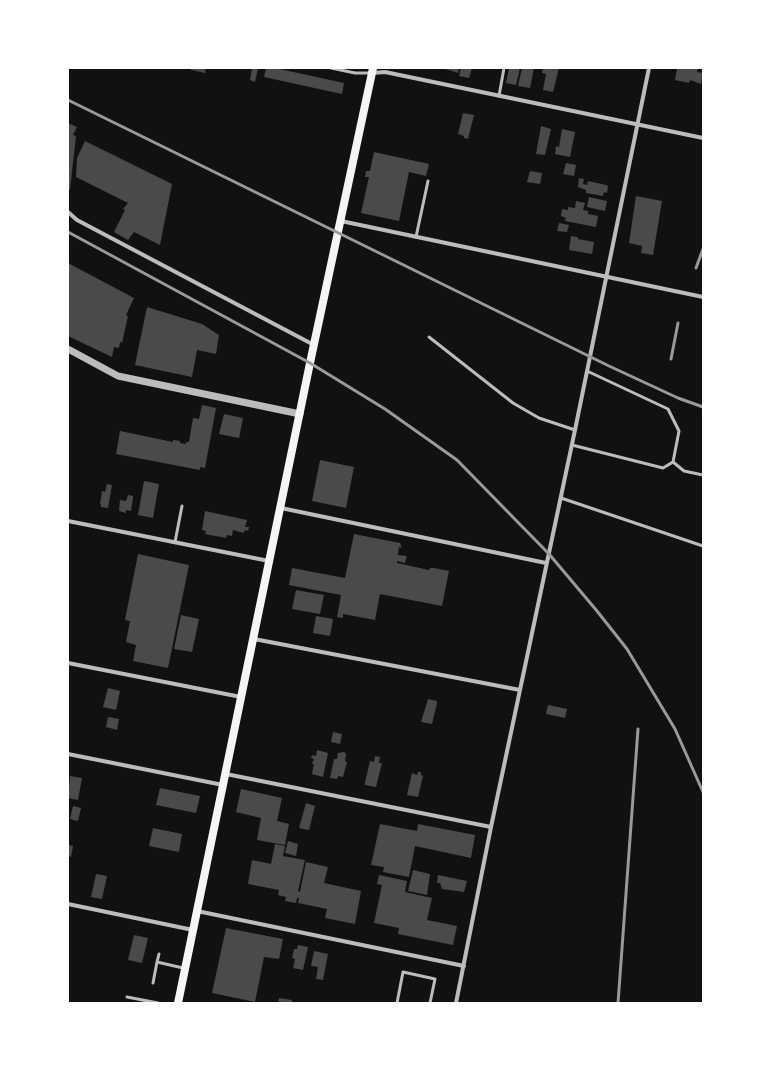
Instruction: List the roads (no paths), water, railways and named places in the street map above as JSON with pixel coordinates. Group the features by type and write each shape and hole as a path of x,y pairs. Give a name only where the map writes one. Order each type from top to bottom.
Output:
{"main road":[{"path":"178,1003 314,345 373,71"}],"street":[{"path":"456,1003 491,827 561,498 649,68"},
{"path":"373,71 384,72 703,138"},
{"path":"68,212 77,220 314,345"},
{"path":"340,221 703,297"},
{"path":"68,350 118,376 300,414"},
{"path":"281,508 546,563"},
{"path":"68,521 270,561"},
{"path":"254,639 520,690"},
{"path":"68,663 241,697"},
{"path":"68,754 223,785"},
{"path":"226,774 491,827"},
{"path":"68,904 193,930"},
{"path":"197,911 464,966"}],"lane":[{"path":"331,68 355,72 373,71"},
{"path":"499,96 504,68"},
{"path":"416,236 428,181"},
{"path":"429,337 513,403 539,418 575,430"},
{"path":"572,445 663,468 673,462 679,431 668,409 587,371"},
{"path":"673,462 684,471 703,475"},
{"path":"561,498 703,546"},
{"path":"175,542 182,506"},
{"path":"153,983 159,954"},
{"path":"157,962 185,969"},
{"path":"397,1003 403,972 435,979 430,1003"},
{"path":"127,997 158,1003"}],"railway":[{"path":"68,100 609,366 678,398 703,407"},
{"path":"68,232 310,363 385,409 457,460 549,554 627,649 675,729 703,792"},
{"path":"696,268 703,249"},
{"path":"671,359 678,323"},
{"path":"618,1003 638,729"}]}
